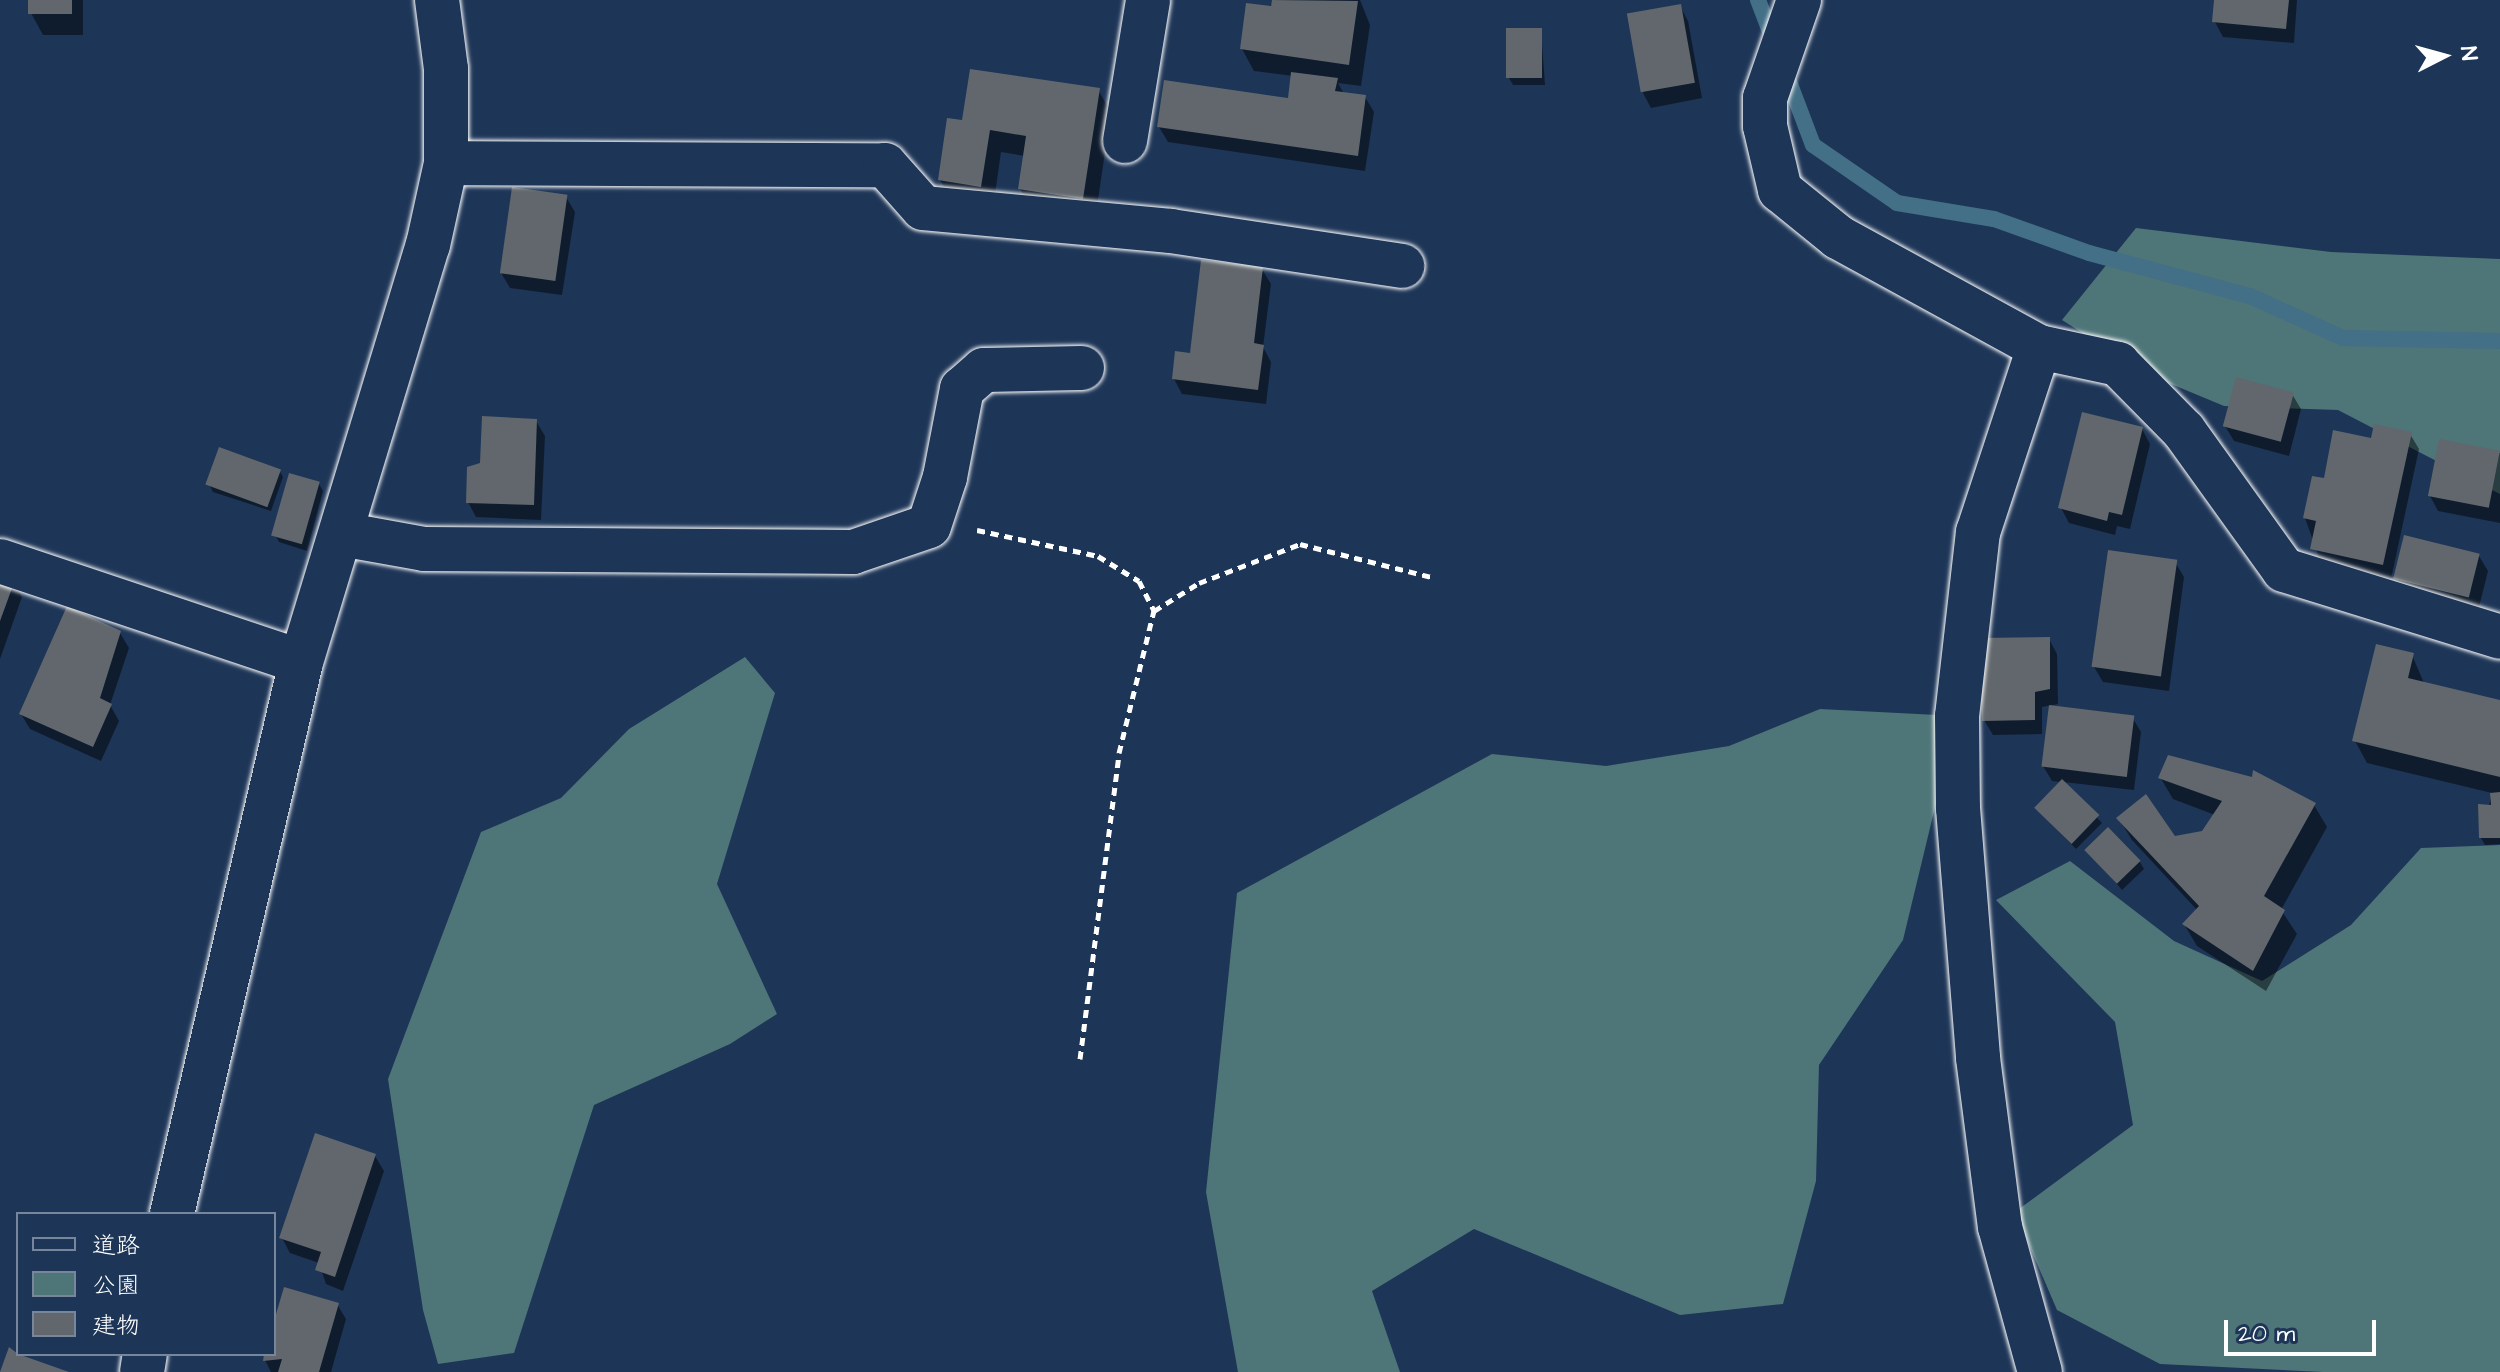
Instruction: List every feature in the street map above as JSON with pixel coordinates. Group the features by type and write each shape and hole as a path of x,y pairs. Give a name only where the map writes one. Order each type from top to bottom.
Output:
{"street":[{"path":"172,1212 301,662 428,245 446,163 446,69 437,0"},
{"path":"1125,141 1148,0"},
{"path":"1797,12 1765,98 1765,126 1780,190 1838,237 2039,347 2118,364 2184,431 2284,570 2500,637"},
{"path":"446,163 885,165 923,208 1171,231 1402,266"},
{"path":"2039,347 1978,532 1957,747 1978,1058 2000,1227 2040,1372"},
{"path":"341,534 424,549 853,552 929,526 945,477 962,389 984,370 1082,368"},
{"path":"0,561 301,662"}],"path":[{"path":"929,526 996,532 1098,556 1139,581 1154,611 1119,753 1080,1059"},
{"path":"1154,611 1199,583 1300,544 1431,577"}],"green space":[{"path":"2136,228 2331,252 2500,259 2500,494 2338,410 2224,406 2147,374 2062,320"},
{"path":"745,657 775,693 717,884 777,1014 730,1044 594,1105 514,1353 438,1364 423,1310 388,1079 481,832 561,798 629,729"},
{"path":"1820,709 1957,716 1903,940 1819,1065 1816,1181 1783,1304 1680,1315 1474,1229 1372,1291 1400,1372 1238,1372 1206,1192 1237,893 1492,754 1606,766 1729,746"},
{"path":"2500,845 2500,1372 2323,1372 2160,1364 2057,1310 2015,1212 2133,1125 2115,1022 1996,900 2070,861 2174,941 2262,981 2351,925 2421,848"}],"building":[{"path":"28,0 72,0 72,14 28,14"},
{"path":"1272,0 1358,1 1349,65 1240,49 1246,3 1271,6"},
{"path":"2214,0 2289,0 2286,29 2212,22"},
{"path":"1681,4 1695,83 1641,92 1627,14"},
{"path":"1506,28 1542,28 1542,78 1506,78"},
{"path":"970,69 1100,88 1083,199 1018,189 1026,136 990,130 981,187 938,180 947,118 962,120"},
{"path":"1291,72 1338,78 1335,91 1366,95 1358,156 1157,127 1164,80 1288,98"},
{"path":"512,187 567,195 555,281 500,273"},
{"path":"1201,260 1263,267 1254,343 1264,345 1258,390 1172,379 1175,351 1190,353"},
{"path":"2236,377 2294,393 2281,442 2223,426"},
{"path":"2082,412 2143,427 2122,515 2109,512 2107,521 2058,508"},
{"path":"482,416 537,419 534,505 466,503 467,467 480,463"},
{"path":"2374,424 2412,432 2383,565 2310,549 2316,521 2303,518 2312,476 2324,478 2333,430 2371,438"},
{"path":"2439,439 2500,451 2489,508 2428,496"},
{"path":"219,447 281,470 267,507 205,485"},
{"path":"289,473 320,482 302,544 271,535"},
{"path":"2404,535 2480,554 2469,598 2393,579"},
{"path":"2108,550 2177,560 2161,677 2092,667"},
{"path":"0,574 15,580 0,621"},
{"path":"67,606 121,631 100,698 112,704 93,747 19,714"},
{"path":"2050,637 2050,689 2035,692 2035,720 1982,721 1980,638"},
{"path":"2376,644 2414,653 2408,678 2500,700 2500,777 2352,741"},
{"path":"2049,705 2134,715 2127,777 2041,767"},
{"path":"2168,755 2252,777 2253,770 2316,803 2264,896 2285,910 2253,971 2182,924 2199,906 2116,818 2146,794 2175,836 2202,831 2222,801 2158,778"},
{"path":"2062,779 2099,815 2072,844 2034,808"},
{"path":"2500,792 2500,838 2479,838 2478,804 2491,805 2490,793"},
{"path":"2108,827 2141,861 2117,884 2084,850"},
{"path":"315,1133 376,1154 335,1277 315,1270 321,1252 279,1238"},
{"path":"284,1287 339,1303 319,1372 278,1372 282,1359 263,1361 264,1356 276,1356 276,1314"},
{"path":"9,1347 16,1356 69,1372 0,1372"}],"waterway":[{"path":"1758,0 1774,42"},
{"path":"1785,71 1813,145 1897,203 1994,219 2089,253 2250,296 2343,338 2500,341"}]}
